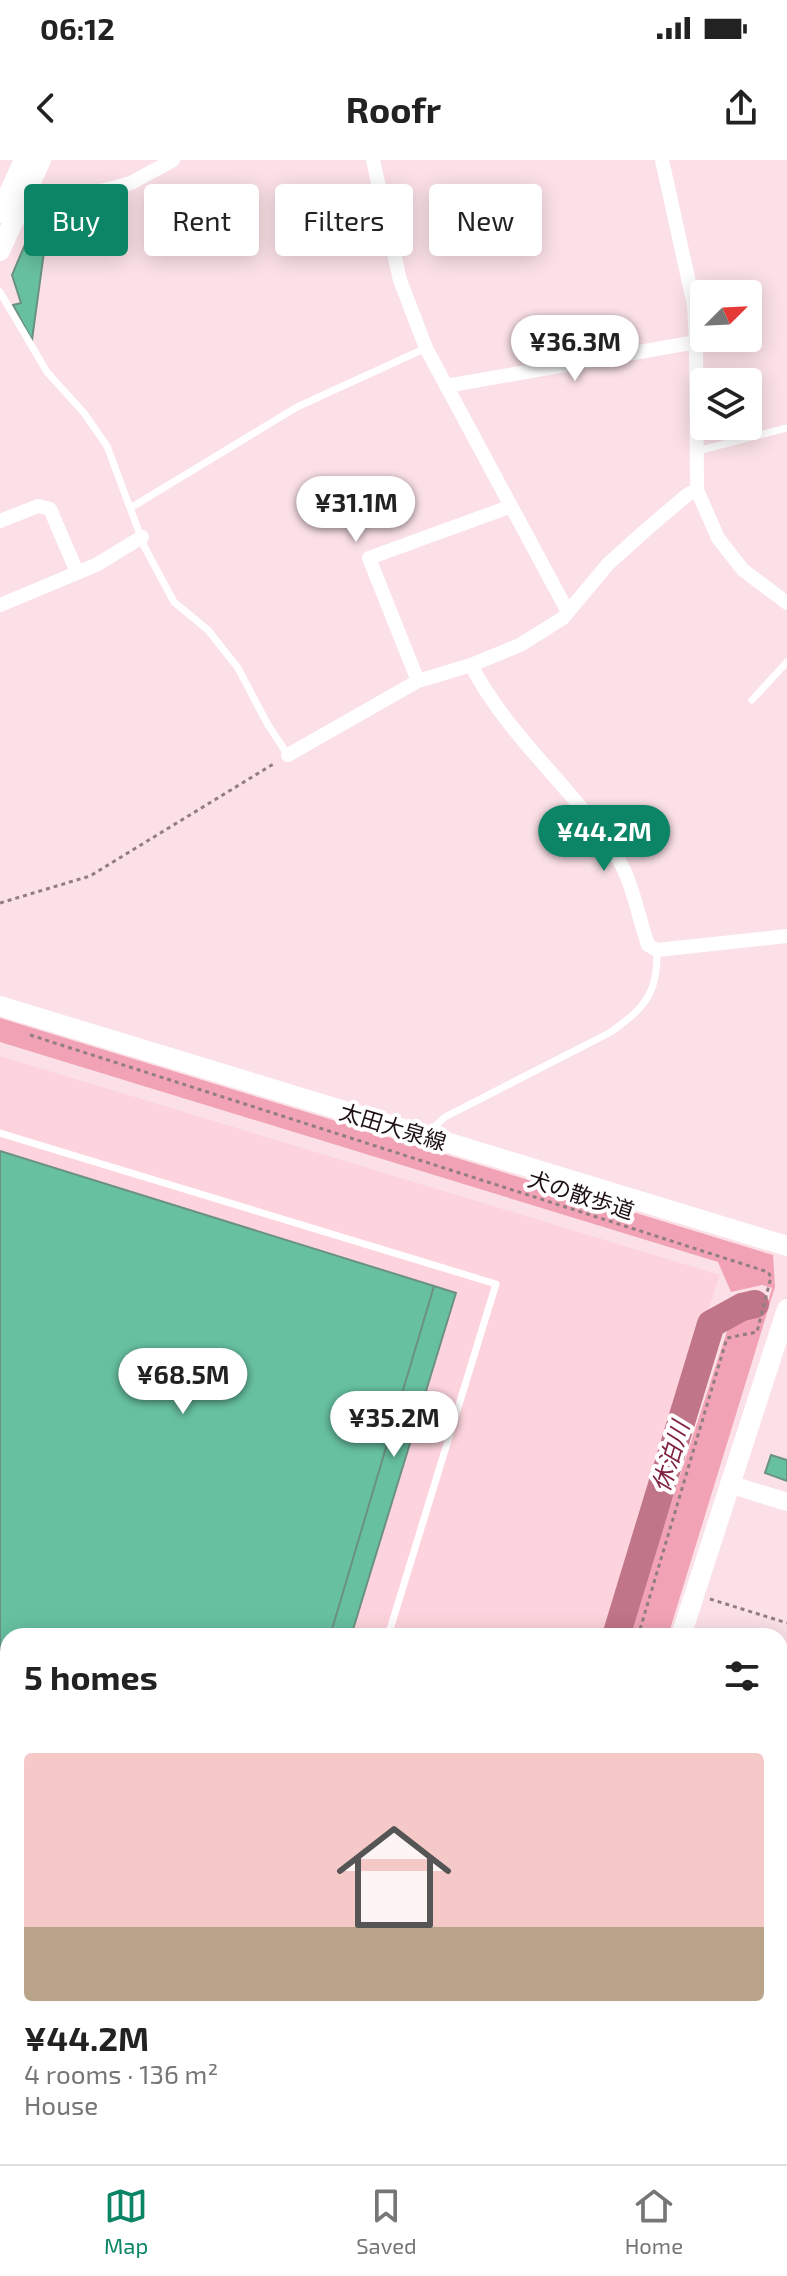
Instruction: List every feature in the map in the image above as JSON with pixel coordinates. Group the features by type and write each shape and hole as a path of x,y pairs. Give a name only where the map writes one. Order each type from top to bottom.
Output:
{"main road":[{"path":"2,244 24,160"},
{"path":"7,216 41,160"},
{"name":"太田大泉線","path":"0,1006 787,1246"},
{"path":"684,1628 787,1309"}],"street":[{"path":"7,216 131,183 173,160"},
{"path":"373,160 400,280 426,348 568,612"},
{"path":"662,160 690,283"},
{"path":"446,386 690,343"},
{"path":"696,352 697,490 718,538 743,570 787,603"},
{"path":"288,755 418,681 471,665 520,645 568,612 608,564 697,490"},
{"path":"0,521 38,506 50,509 77,572"},
{"path":"418,681 369,558 509,507"},
{"path":"0,605 96,565 142,537"},
{"path":"471,665 519,735 620,861 648,945 657,950 787,936"},
{"path":"729,1484 787,1502"}],"lane":[{"path":"0,292 47,372 84,413 107,446 142,537 174,602 208,630 238,668 288,755"},
{"path":"132,507 297,407 426,348"},
{"path":"697,451 787,428"},
{"path":"752,700 787,662"},
{"path":"425,1137 445,1117 611,1032 629,1018 646,1004 654,989 658,974 657,950"},
{"path":"0,1133 496,1284 390,1628"}],"path":[{"path":"0,903 90,876 288,755"},
{"name":"犬の散歩道","path":"30,1035 768,1272 771,1277 757,1332 727,1338 640,1628"},
{"path":"710,1599 787,1623"}],"shaded area":[{"path":"0,1018 773,1255 775,1287 670,1628 631,1628 729,1325 766,1309 772,1288 762,1285 731,1292 718,1262 0,1042"},
{"path":"0,1056 720,1275 667,1433 608,1628 0,1628"}],"building":[{"path":"24,247 24,256 43,256 32,340 13,305 21,303 12,275"},
{"path":"0,1151 434,1286 332,1628 0,1628"},
{"path":"434,1286 456,1293 353,1628 332,1628"},
{"path":"771,1455 787,1460 787,1481 765,1473"}],"waterway":[{"name":"休泊川","path":"618,1628 711,1324 742,1307 755,1304"}]}
